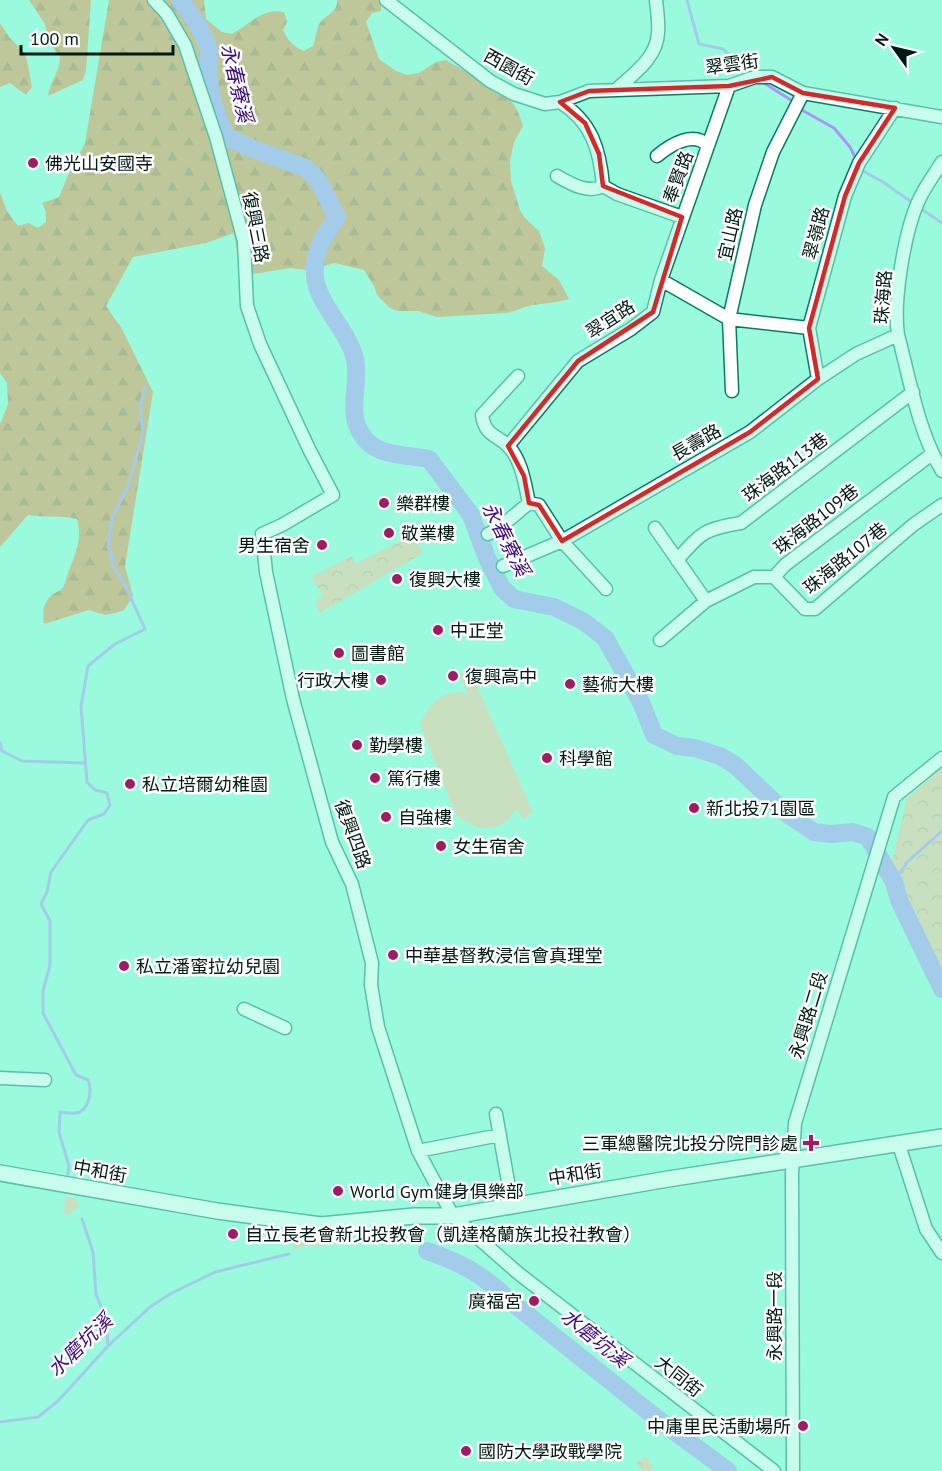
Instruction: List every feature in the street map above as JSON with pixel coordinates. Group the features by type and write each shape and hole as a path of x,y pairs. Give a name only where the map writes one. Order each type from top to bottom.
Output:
{"street":[{"name":"復興三路","path":"154,0 167,15 185,45 216,137 244,241 248,306 260,344 309,450 333,495"},
{"name":"西園街","path":"386,0 490,81 514,94 545,104 560,102"},
{"path":"617,89 644,64 656,46 658,34 656,0"},
{"name":"翠雲街","path":"560,102 589,91 729,86 755,77 772,77 803,93 942,117"},
{"name":"奉賢路","path":"661,280 729,86"},
{"name":"宜山路","path":"732,392 729,319 755,206 773,152 803,93"},
{"path":"560,102 574,110 585,123 599,154 603,186"},
{"name":"翠嶺路","path":"818,379 809,328 845,196 859,163 895,108"},
{"path":"657,156 668,146 693,139 699,139 708,146"},
{"name":"珠海路","path":"942,162 918,202 904,249 896,320 913,392 932,454 942,471"},
{"path":"557,176 587,189 597,189 603,186"},
{"path":"603,186 617,194 682,217"},
{"path":"661,280 729,319 809,328"},
{"name":"翠宜路","path":"508,446 578,361 631,329 653,312 661,280"},
{"name":"長壽路","path":"503,566 562,541 750,432 818,379 856,354 898,335"},
{"path":"518,376 482,415 484,426 508,446 524,476 529,504"},
{"name":"珠海路113巷","path":"677,560 694,541 710,528 741,523 913,392"},
{"name":"珠海路109巷","path":"660,640 706,601 754,577 774,577 785,564 932,454"},
{"name":"復興四路","path":"333,495 262,534 266,572 293,699 332,842 352,884 362,922 372,963 371,985 378,1027 418,1151 453,1216"},
{"path":"488,534 498,529 529,504 539,505 562,541 606,589"},
{"name":"珠海路107巷","path":"774,577 805,609 815,609 913,525 942,505"},
{"path":"655,528 706,601"},
{"name":"永興路二段","path":"792,1160 795,1123 894,797 942,758"},
{"path":"244,1009 285,1028"},
{"path":"0,1078 45,1080"},
{"path":"496,1114 512,1204"},
{"path":"418,1151 500,1135"},
{"name":"中和街","path":"0,1173 217,1211 265,1216 305,1224 321,1224 414,1216 453,1216 512,1204 942,1137"},
{"path":"898,1145 926,1229 942,1253"},
{"name":"永興路一段","path":"792,1160 793,1471"},
{"name":"大同街","path":"453,1216 518,1273 774,1471"}],"highlighted area":[{"path":"772,77 803,93 895,108 859,163 845,196 809,328 818,379 750,432 562,541 539,505 529,503 524,476 508,446 578,361 653,312 682,217 603,186 599,154 585,123 560,102 589,91 729,86"}],"green space":[{"path":"29,0 91,0 86,71 83,80 48,96 60,57 49,42 45,24"},
{"path":"109,0 204,0 206,19 222,32 232,34 269,12 284,12 287,22 283,30 285,34 291,43 304,51 313,46 320,23 335,9 337,0 381,1 381,11 372,13 366,22 379,59 396,71 407,75 419,73 436,62 446,60 503,93 516,108 523,126 514,142 510,161 511,181 520,210 539,231 545,248 542,266 559,280 569,299 505,313 437,317 418,311 398,311 390,308 377,295 364,270 335,263 307,270 290,268 241,276 234,233 206,243 133,257 106,306 122,329 153,392 125,566 133,596 124,610 115,613 105,615 89,610 44,624 45,604 53,594 61,590 64,584 77,546 79,526 77,519 28,515 0,547 0,424 8,404 7,383 0,373 0,192 7,211 18,226 28,223 38,228 46,222 46,212 42,203 59,197 85,143"},
{"path":"0,23 9,37 23,51 27,60 32,87 26,95 10,83 0,87"},
{"path":"413,535 423,553 320,613 315,602 323,595 311,577 351,556 356,563"},
{"path":"470,670 533,812 523,820 517,808 509,819 499,826 488,828 479,828 456,815 420,725 427,711 438,699 452,693 468,694 459,674"},
{"path":"942,767 942,972 889,874 907,798"},
{"path":"67,1196 75,1199 79,1207 68,1215 64,1213"},
{"path":"290,1228 330,1231 330,1245 303,1246 294,1249"},
{"path":"645,1456 654,1467 650,1471 643,1471 636,1463"}],"waterway":[{"name":"永春寮溪","path":"180,0 202,32 207,44 211,92 225,136 306,168 318,180 337,217 318,252 315,276 321,296 352,348 356,369 355,420 365,439 371,445 386,452 429,459 471,515 487,558 502,588 514,599 554,607 583,621 605,638 641,702 654,735 677,746 695,748 720,756 735,765 786,813 814,832 831,834 853,832 868,837 894,882 899,900 942,989"},
{"path":"687,0 699,44 723,49 749,74"},
{"path":"764,83 794,102"},
{"path":"800,109 834,128 850,147 856,159"},
{"path":"861,167 863,171 914,204"},
{"path":"920,208 942,223"},
{"path":"68,1174 69,1166 59,1132 60,1112 80,1112 88,1102 90,1088 88,1080 76,1075 43,1013 43,991 50,965 50,921 41,904 47,892 51,872 88,820 104,814 110,805 107,793 95,790 87,782 81,706 88,666 115,644 145,629 124,583 112,565 108,546 112,518 129,484 143,433 140,408 145,387"},
{"path":"0,743 2,751 22,761 84,763"},
{"path":"894,882 907,862 942,831"},
{"path":"82,1219 93,1252 96,1294 106,1320 108,1345"},
{"name":"水磨坑溪","path":"427,1251 461,1265 490,1283 659,1420 728,1471"},
{"name":"水磨坑溪","path":"0,1422 38,1417 58,1401 108,1346 150,1307 170,1294 215,1272 289,1254"}],"place":[{"name":"佛光山安國寺","path":"33,163"},
{"name":"樂群樓","path":"384,503"},
{"name":"敬業樓","path":"389,533"},
{"name":"男生宿舍","path":"322,545"},
{"name":"復興大樓","path":"397,579"},
{"name":"中正堂","path":"438,630"},
{"name":"圖書館","path":"339,653"},
{"name":"復興高中","path":"453,676"},
{"name":"行政大樓","path":"381,680"},
{"name":"藝術大樓","path":"570,684"},
{"name":"勤學樓","path":"357,745"},
{"name":"科學館","path":"547,758"},
{"name":"篤行樓","path":"375,778"},
{"name":"私立培爾幼稚園","path":"130,784"},
{"name":"新北投71園區","path":"694,808"},
{"name":"自強樓","path":"386,817"},
{"name":"女生宿舍","path":"441,846"},
{"name":"中華基督教浸信會真理堂","path":"393,955"},
{"name":"私立潘蜜拉幼兒園","path":"124,966"},
{"name":"三軍總醫院北投分院門診處","path":"811,1143"},
{"name":"World Gym健身俱樂部","path":"338,1191"},
{"name":"自立長老會新北投教會（凱達格蘭族北投社教會）","path":"233,1234"},
{"name":"廣福宮","path":"534,1301"},
{"name":"中庸里民活動場所","path":"803,1426"},
{"name":"國防大學政戰學院","path":"466,1451"}]}
